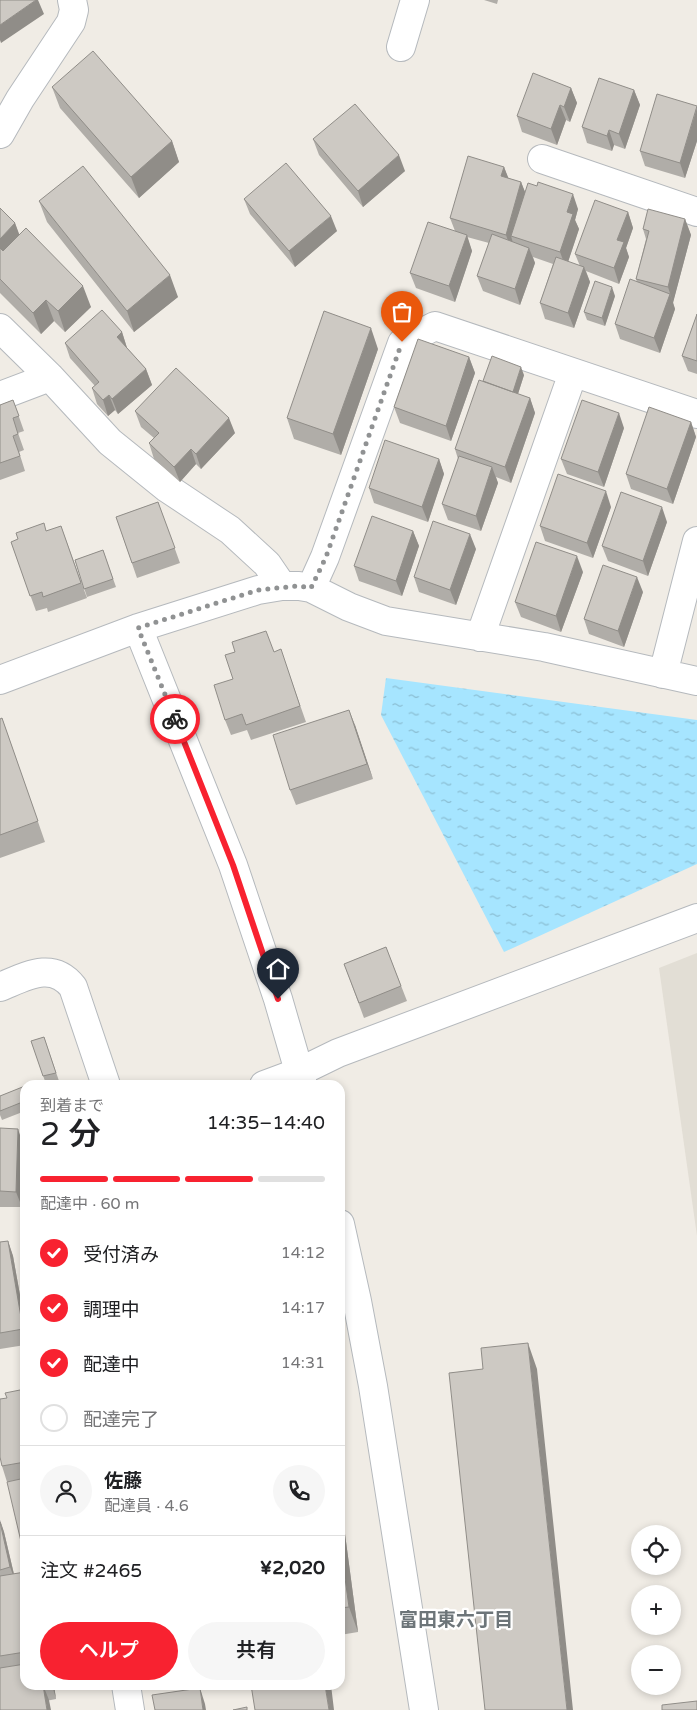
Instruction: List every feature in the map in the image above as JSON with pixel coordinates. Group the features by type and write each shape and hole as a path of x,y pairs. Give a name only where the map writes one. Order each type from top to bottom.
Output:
{"street":[{"path":"0,134 20,99 71,22 74,10 72,0"},
{"path":"401,47 415,0"},
{"path":"542,159 697,212"},
{"path":"311,588 326,557 402,342 435,326 697,414"},
{"path":"0,328 50,377 110,442 167,488 230,530 267,564 282,586"},
{"path":"480,637 573,373"},
{"path":"0,396 50,377"},
{"path":"663,674 697,540"},
{"path":"0,680 138,628 258,590 282,586 298,586 311,588 349,607 386,621 544,648 697,681"},
{"path":"138,628 233,865 278,999 301,1078 338,1053 697,918"},
{"path":"0,987 38,972 50,972 67,980 73,987 104,1080"},
{"path":"345,1245 358,1301 373,1386 424,1710"},
{"path":"127,1690 130,1710"}],"shaded area":[{"path":"697,953 697,1236 659,968"}],"water":[{"path":"386,678 697,720 697,864 504,952 381,715"}],"building":[{"path":"0,0 36,0 0,25"},
{"path":"93,51 172,141 131,177 52,87"},
{"path":"533,73 571,88 564,107 560,105 551,129 517,116"},
{"path":"599,78 634,90 619,134 609,130 607,136 582,127"},
{"path":"657,94 697,106 680,163 640,151"},
{"path":"355,104 399,155 358,191 313,139"},
{"path":"468,156 504,167 501,176 521,182 506,235 450,218"},
{"path":"286,163 331,216 289,251 244,199"},
{"path":"83,166 170,275 127,311 39,201"},
{"path":"538,182 573,194 567,212 573,214 560,252 511,236 528,183 537,186"},
{"path":"595,200 628,212 617,240 624,242 614,268 575,254"},
{"path":"0,208 15,223 0,239"},
{"path":"648,209 685,219 668,287 636,279 649,231 643,229"},
{"path":"428,222 467,235 449,286 410,273"},
{"path":"26,228 83,286 58,311 46,300 33,313 0,279 0,248 3,251"},
{"path":"492,234 529,248 515,289 477,276"},
{"path":"556,257 584,267 568,313 540,303"},
{"path":"630,279 670,294 654,338 615,324"},
{"path":"595,281 612,287 602,318 584,312"},
{"path":"102,310 122,332 117,337 146,369 112,399 109,395 103,400 92,388 99,382 65,343"},
{"path":"324,311 371,328 333,434 287,418"},
{"path":"697,314 697,361 682,356"},
{"path":"418,339 469,357 446,426 394,407"},
{"path":"492,356 521,367 513,392 483,381"},
{"path":"176,368 229,418 196,454 191,449 174,467 149,443 159,433 135,411"},
{"path":"479,380 530,398 505,467 455,449"},
{"path":"13,400 19,416 13,418 18,434 13,436 20,456 0,463 0,405"},
{"path":"582,400 619,413 598,472 561,459"},
{"path":"649,407 691,422 667,489 626,474"},
{"path":"385,440 439,459 422,507 369,488"},
{"path":"459,456 492,467 476,516 442,504"},
{"path":"558,474 606,491 587,543 540,526"},
{"path":"621,492 662,507 643,561 602,546"},
{"path":"158,502 175,548 132,563 116,517"},
{"path":"372,516 413,531 396,581 354,566"},
{"path":"433,521 470,534 450,590 414,577"},
{"path":"44,523 46,531 61,526 81,583 43,597 42,592 30,596 11,542 18,539 16,533"},
{"path":"536,542 577,556 556,616 515,602"},
{"path":"103,550 113,579 84,589 75,560"},
{"path":"603,565 637,577 618,631 584,619"},
{"path":"266,631 274,652 281,649 300,706 246,725 242,714 225,720 214,685 233,679 225,655 235,652 232,642"},
{"path":"349,710 367,764 290,790 273,735"},
{"path":"2,718 38,821 0,835 0,719"},
{"path":"386,947 401,986 359,1003 344,964"},
{"path":"44,1037 56,1073 43,1076 31,1041"},
{"path":"20,1088 20,1103 0,1111 0,1096"},
{"path":"0,1128 18,1129 16,1192 0,1191"},
{"path":"8,1241 20,1311 20,1330 0,1333 0,1242"},
{"path":"528,1343 567,1710 485,1710 449,1373 483,1369 481,1348"},
{"path":"20,1390 20,1463 2,1466 0,1457 0,1399 7,1398 5,1393"},
{"path":"20,1479 20,1537 7,1482"},
{"path":"0,1522 10,1567 0,1570"},
{"path":"20,1573 20,1653 0,1656 0,1576"},
{"path":"345,1578 349,1607 345,1607"},
{"path":"20,1665 20,1690 44,1690 47,1710 0,1710 0,1668"},
{"path":"200,1690 203,1710 155,1710 152,1695"},
{"path":"252,1690 326,1690 329,1710 255,1710"},
{"path":"697,1701 697,1710 662,1710 662,1705"},
{"path":"247,1707 247,1710 233,1710"}],"way so far":[{"path":"175,719 138,628 258,590 282,586 311,588 326,557 402,342"}],"district":[{"name":"富田東六丁目","path":"456,1620"}],"route":[{"path":"175,719 233,865 278,999"}]}
